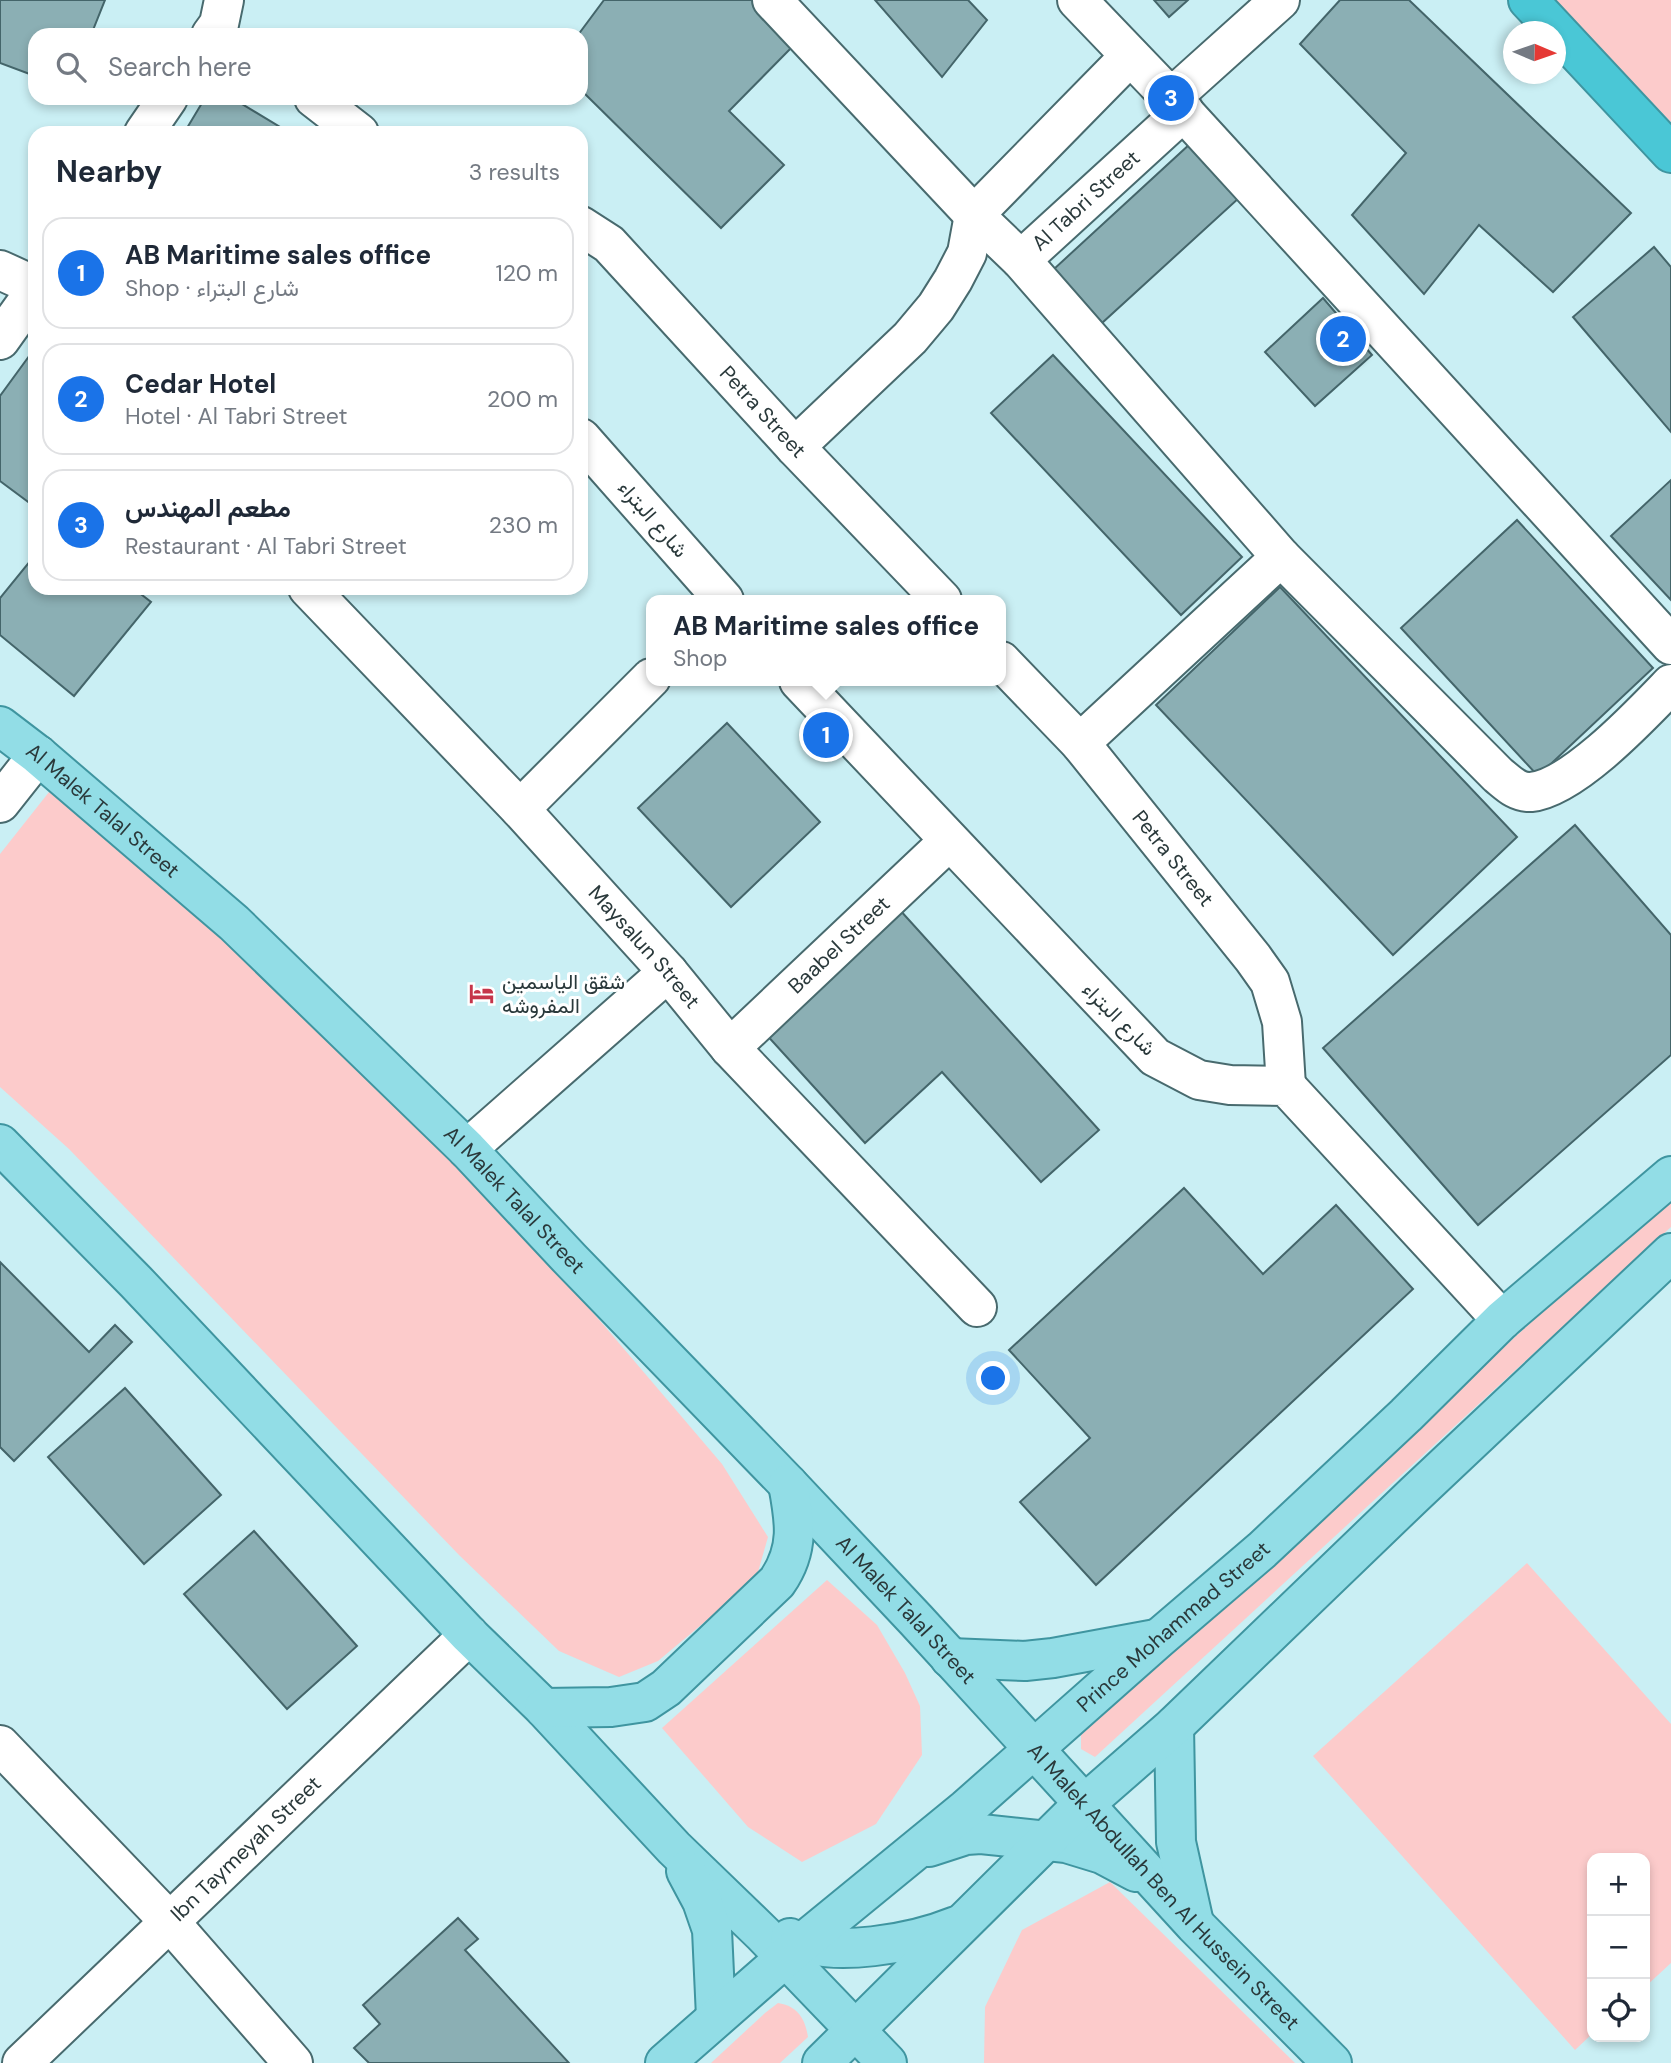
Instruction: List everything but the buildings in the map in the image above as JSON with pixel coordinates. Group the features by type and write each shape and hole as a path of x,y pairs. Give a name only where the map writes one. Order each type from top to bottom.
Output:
{"highway":[{"path":"1528,0 1671,153"}],"main road":[{"name":"Al Malek Talal Street","path":"0,726 38,755 234,923 467,1149 788,1484 996,1710"},
{"path":"1,1148 136,1282 469,1635 544,1708 674,1848 773,1937 887,2063"},
{"name":"Prince Mohammad Street","path":"665,2063 716,2017 773,1937 913,1851 966,1809 1262,1550 1406,1415 1502,1320 1671,1175"},
{"path":"822,2063 1084,1804 1174,1726 1385,1522 1671,1253"},
{"path":"544,1708 611,1707 645,1702 666,1688 765,1595 785,1572 794,1545 793,1506 788,1484"},
{"path":"950,1658 1025,1661 1158,1639"},
{"name":"Al Malek Abdullah Ben Al Hussein Street","path":"996,1710 1195,1925 1332,2063"},
{"path":"1174,1726 1176,1842 1195,1925"},
{"path":"913,1851 981,1833 1066,1843 1102,1854 1156,1884"},
{"path":"674,1848 702,1901 712,1930 716,2017"},
{"path":"773,1937 845,1948 873,1947 928,1937 960,1925"}],"street":[{"name":"Al Tabri Street","path":"772,0 974,215 1021,260 1280,0"},
{"path":"1077,0 1178,104 1671,645"},
{"path":"795,447 910,338 936,307 953,280 967,253 974,215 1130,57"},
{"path":"149,126 163,105"},
{"path":"323,105 350,126"},
{"name":"Petra Street","path":"588,230 609,244 795,447 937,595"},
{"path":"1021,260 1282,557 1498,775 1516,789 1531,792 1570,777 1632,724 1671,684"},
{"path":"0,270 28,285"},
{"path":"0,340 28,299"},
{"name":"شارع البتراء","path":"588,446 720,595"},
{"path":"1080,743 1282,557"},
{"name":"Maysalun Street","path":"315,595 520,808 668,972 730,1048 977,1307"},
{"name":"Petra Street","path":"1006,666 1080,743 1270,982 1282,1022 1286,1086"},
{"path":"520,808 646,683"},
{"name":"شارع البتراء","path":"804,686 1155,1057 1199,1080 1230,1085 1286,1086"},
{"path":"0,803 38,755"},
{"name":"Baabel Street","path":"730,1048 949,842"},
{"path":"467,1149 668,972"},
{"path":"1286,1086 1502,1320"},
{"name":"Ibn Taymeyah Street","path":"22,2063 469,1635"},
{"path":"0,1745 169,1921 293,2063"}],"shaded area":[{"path":"1554,0 1671,0 1671,122"},
{"path":"53,787 276,983 509,1214 722,1464 768,1537 756,1579 658,1661 619,1677 559,1651 459,1555 69,1149 0,1087 0,854"},
{"path":"1671,1194 1671,1227 1095,1757 1081,1749 1081,1735"},
{"path":"1527,1563 1671,1724 1671,1963 1650,1982 1650,1853 1587,1853 1587,2039 1575,2050 1313,1756"},
{"path":"827,1580 877,1625 905,1673 920,1706 922,1755 876,1824 802,1862 748,1827 662,1728"},
{"path":"1110,1882 1295,2063 984,2063 985,2007 1022,1930"},
{"path":"778,2003 791,2007 799,2014 808,2037 780,2063 711,2063 765,2013"}],"place":[{"name":"مطعم المهندس","path":"1171,98"},
{"name":"Cedar Hotel","path":"1343,339"},
{"name":"AB Maritime sales office","path":"826,735"},
{"name":"شقق الياسمين المفروشه","path":"482,994"}]}
